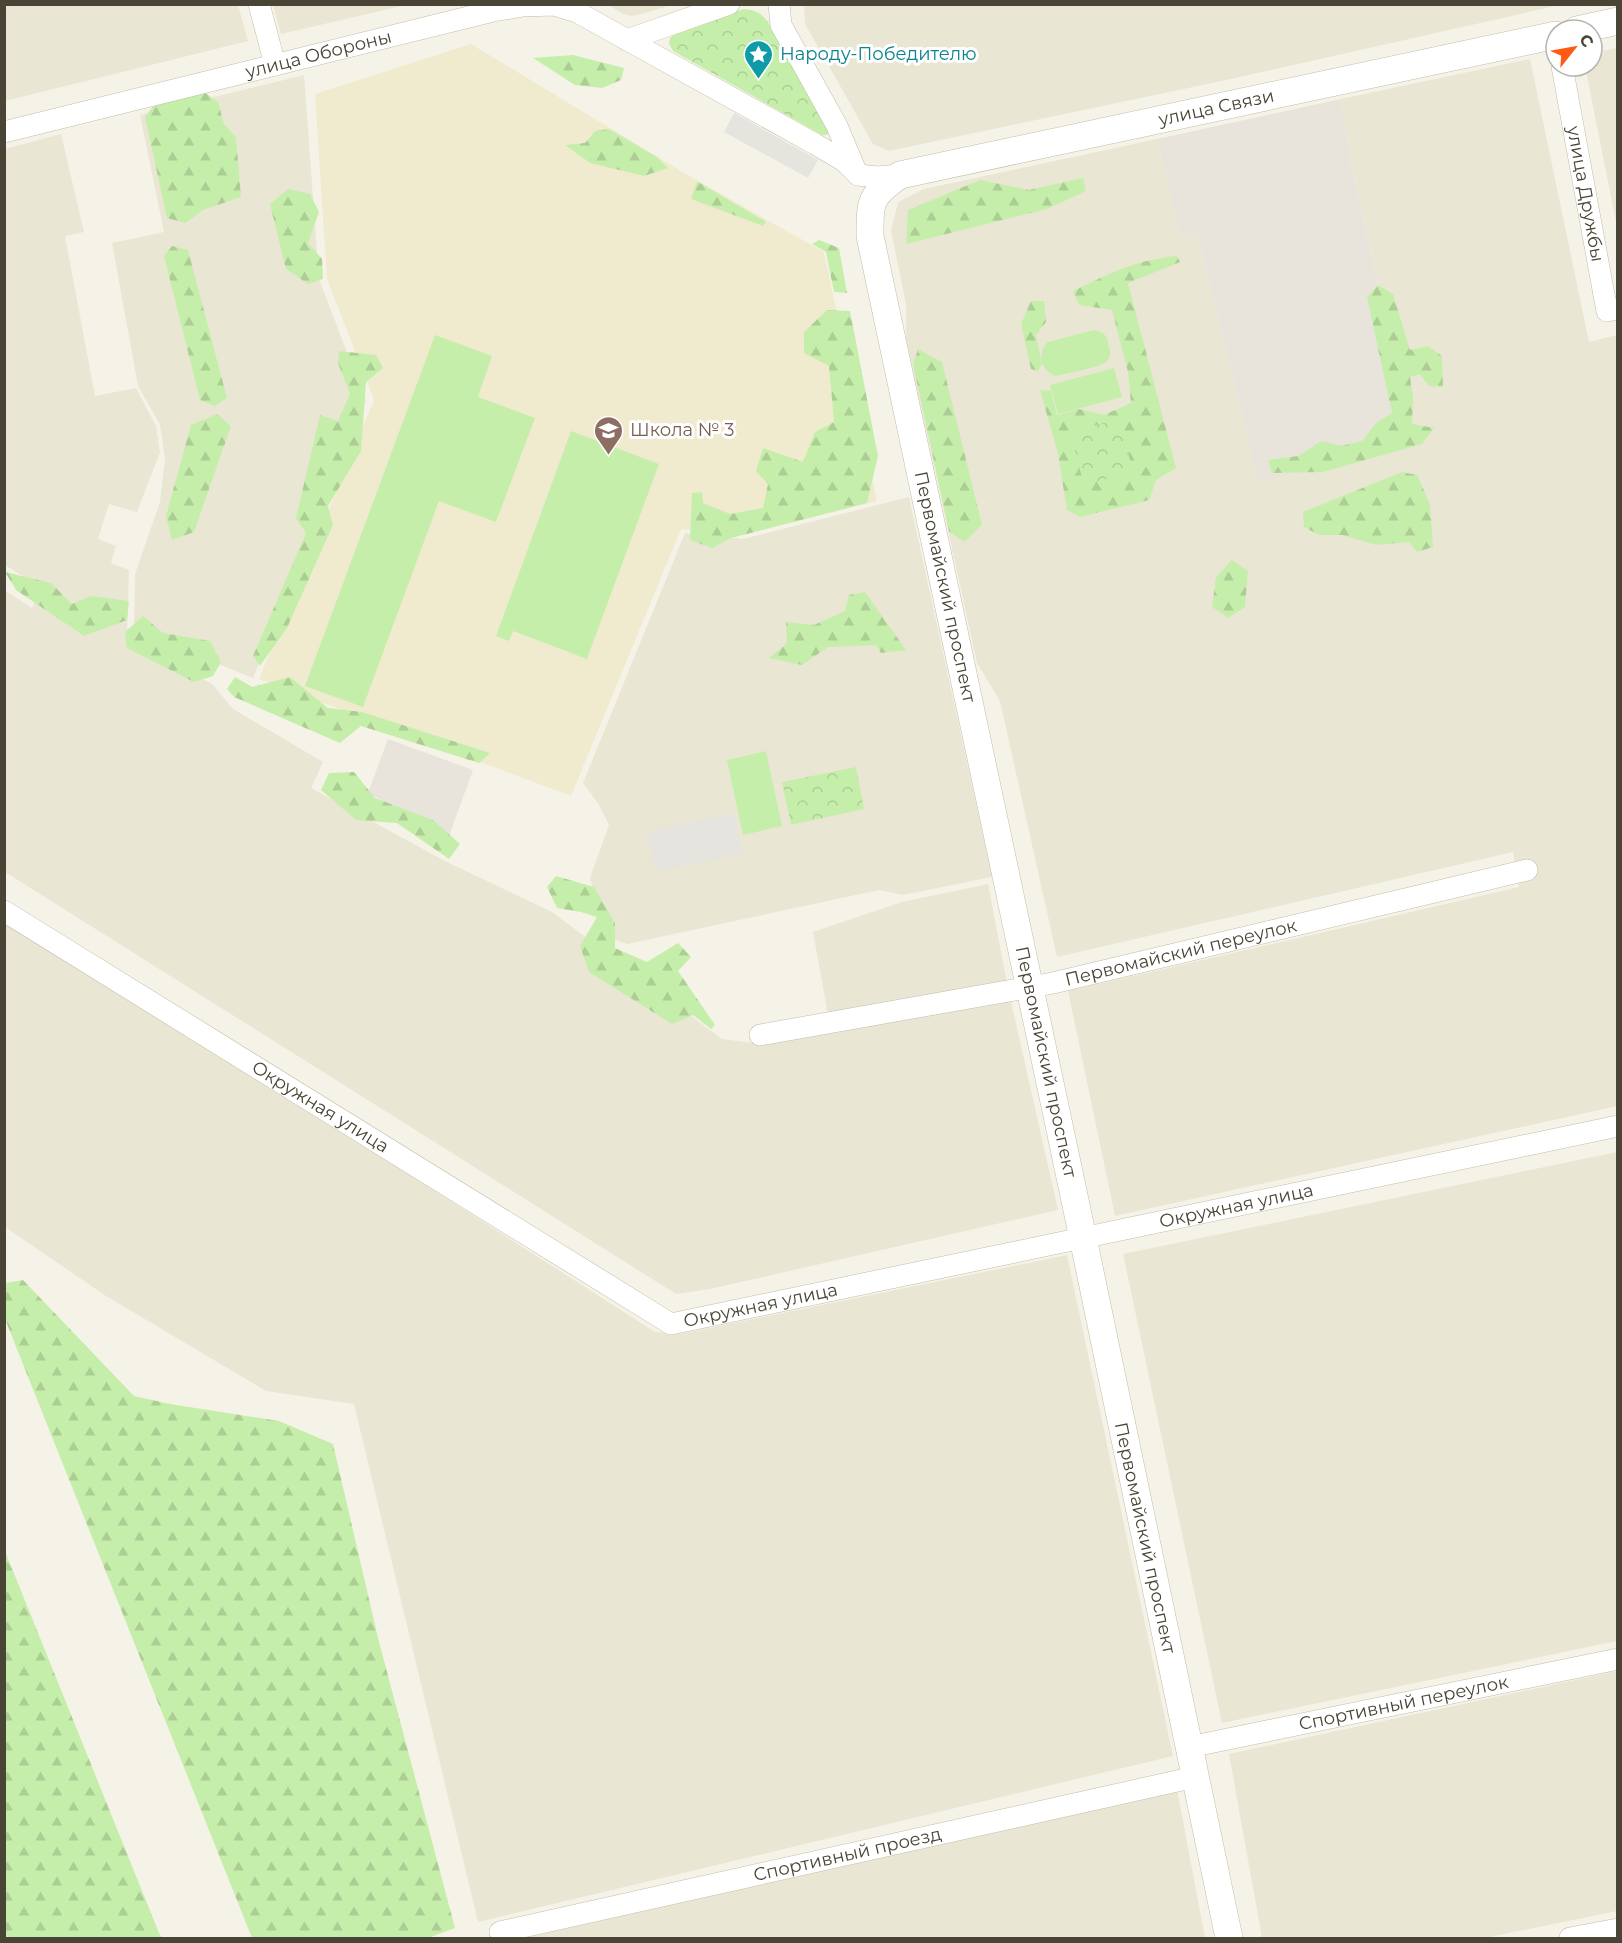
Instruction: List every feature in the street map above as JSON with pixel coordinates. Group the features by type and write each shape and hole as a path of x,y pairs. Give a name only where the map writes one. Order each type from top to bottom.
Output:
{"street":[{"path":"259,4 275,65"},
{"path":"627,40 729,4"},
{"path":"779,4 781,25 837,126 877,186"},
{"name":"улица Обороны","path":"4,132 497,8 554,5 574,8 844,161 877,186"},
{"path":"665,27 657,34 654,44 657,54 665,60"},
{"name":"улица Связи","path":"877,186 1544,38"},
{"name":"улица Дружбы","path":"1564,78 1607,311 1617,309"},
{"path":"814,144 824,146 832,143 837,135 837,126"},
{"name":"Первомайский проспект","path":"877,186 870,236 1229,1938"},
{"name":"Первомайский переулок","path":"760,1035 1030,987 1527,870"},
{"name":"Окружная улица","path":"4,911 671,1324 1617,1126"},
{"name":"Спортивный переулок","path":"1189,1748 1617,1659"},
{"name":"Спортивный проезд","path":"500,1932 1195,1777"},
{"path":"1570,1938 1617,1929"}],"shaded area":[{"path":"273,4 406,5 281,34"},
{"path":"4,5 238,5 248,41 5,101"},
{"path":"609,5 671,5 631,16"},
{"path":"804,5 1560,5 1231,79 889,151 873,144 805,24"},
{"name":"Школа № 3","path":"471,44 686,174 824,252 877,501 743,535 681,529 571,796 259,679 374,400 327,279 315,94"},
{"path":"1618,48 1617,227 1587,78 1604,78 1604,51"},
{"path":"1530,59 1589,342 1617,335 1617,1106 1115,1216 1068,991 1519,887 1513,852 1057,957 1000,701 977,663 906,338 906,304 891,231 898,202 924,189 1157,139 1180,235 1197,232 1249,440 1413,443 1352,166 1341,99"},
{"path":"304,75 319,279 366,402 253,678 134,630 135,574 160,502 165,459 160,425 138,386 112,243 164,232 140,115"},
{"path":"1341,99 1352,166 1413,443 1259,482 1197,232 1180,236 1157,139"},
{"path":"734,113 818,160 808,178 724,132"},
{"path":"61,134 84,232 65,236 95,396 136,388 156,426 160,452 137,512 109,504 98,539 116,546 111,563 129,570 127,638 212,684 233,709 323,762 311,788 445,861 552,912 722,1039 752,1043 1010,997 1058,1210 710,1289 676,1294 5,872 4,590 32,608 40,587 5,565 5,149"},
{"path":"909,497 992,877 903,895 879,890 627,944 613,939 602,926 590,878 609,825 599,805 583,783 685,533 743,539"},
{"path":"388,739 473,770 449,836 368,793"},
{"path":"734,813 743,854 656,872 647,832"},
{"path":"988,884 1007,983 828,1015 813,932 902,902"},
{"path":"4,923 323,1119 655,1332 680,1334 1067,1255 1173,1756 478,1922 354,1404 266,1391 106,1296 5,1227"},
{"path":"1617,1152 1617,1641 1222,1723 1123,1254"},
{"path":"1617,1671 1617,1911 1485,1938 1262,1938 1229,1754"},
{"path":"1177,1789 1205,1938 525,1938"}],"green space":[{"path":"744,9 758,12 768,22 830,128 827,135 822,135 673,51 669,44 670,38 676,33"},
{"path":"573,55 624,68 621,80 602,88 575,85 533,58"},
{"path":"204,92 218,102 224,124 236,137 241,197 203,210 185,223 167,218 145,117 153,106"},
{"path":"609,129 657,157 668,168 644,176 590,163 565,145 585,143 595,131"},
{"path":"1083,178 1086,191 1047,209 906,244 908,210 980,180 1029,190"},
{"path":"697,182 766,222 763,226 691,199"},
{"path":"288,189 310,194 319,212 308,243 322,259 323,279 308,284 286,269 270,204"},
{"path":"819,240 839,248 847,293 834,292 826,252 812,244"},
{"path":"172,246 188,250 227,398 215,406 200,400 164,256"},
{"path":"1177,256 1180,262 1128,283 1176,468 1156,480 1149,500 1080,517 1067,510 1058,454 1040,390 1051,391 1057,415 1079,409 1104,415 1131,403 1128,372 1112,310 1079,305 1073,291 1136,264"},
{"path":"1378,285 1393,294 1410,350 1428,346 1442,356 1443,387 1429,386 1420,374 1410,377 1413,398 1412,424 1434,428 1422,444 1323,472 1272,473 1268,460 1298,456 1322,441 1341,446 1362,441 1376,423 1392,413 1367,297"},
{"path":"1031,301 1044,301 1046,322 1036,335 1042,364 1038,371 1031,369 1021,324"},
{"path":"827,310 850,311 878,456 867,503 731,538 712,548 690,540 692,493 702,492 703,503 730,514 763,508 768,484 756,471 763,448 803,462 815,432 834,422 829,366 804,353 804,332"},
{"path":"1094,330 1106,337 1110,351 1108,360 1091,368 1056,376 1047,370 1041,356 1048,342"},
{"path":"435,335 492,356 478,397 535,418 496,522 439,501 363,707 305,686"},
{"path":"918,349 942,362 982,525 964,542 949,531 913,364"},
{"path":"339,351 376,355 383,368 366,382 361,451 328,506 333,525 287,628 260,666 253,656 306,533 296,518 320,415 338,421 350,394 338,363"},
{"path":"1114,368 1122,397 1058,414 1050,385"},
{"path":"217,414 231,426 194,532 172,540 166,516 191,425"},
{"path":"1119,419 1133,472 1084,485 1070,432"},
{"path":"571,431 659,464 587,659 513,631 509,641 496,636"},
{"path":"1402,472 1417,475 1430,504 1433,547 1417,552 1409,542 1376,545 1342,535 1319,535 1304,527 1303,512"},
{"path":"1232,560 1248,571 1245,607 1228,618 1212,607 1216,577"},
{"path":"5,572 51,583 72,604 91,596 129,601 127,620 84,636 16,590"},
{"path":"865,592 906,650 881,653 876,645 828,647 802,665 769,658 787,643 786,622 814,625 845,611 849,595"},
{"path":"143,616 163,633 210,641 221,662 213,676 194,682 127,648 125,632"},
{"path":"235,677 252,687 290,677 328,708 362,712 490,753 479,763 361,726 340,743 234,697 227,689"},
{"path":"766,751 782,826 743,835 727,760"},
{"path":"856,767 864,809 791,825 782,782"},
{"path":"354,772 375,798 433,820 460,844 449,859 397,823 356,820 321,790 329,773"},
{"path":"556,876 594,887 615,923 615,948 647,962 678,943 691,957 678,971 715,1025 711,1029 693,1015 672,1024 589,972 580,946 597,917 557,908 547,887"},
{"path":"23,1280 134,1396 279,1421 333,1444 378,1638 455,1928 428,1938 252,1938 5,1319 5,1283"},
{"path":"5,1551 159,1933 162,1938 5,1938"}],"place":[{"name":"Народу-Победителю","path":"759,80"},
{"name":"Школа № 3","path":"609,456"}]}
